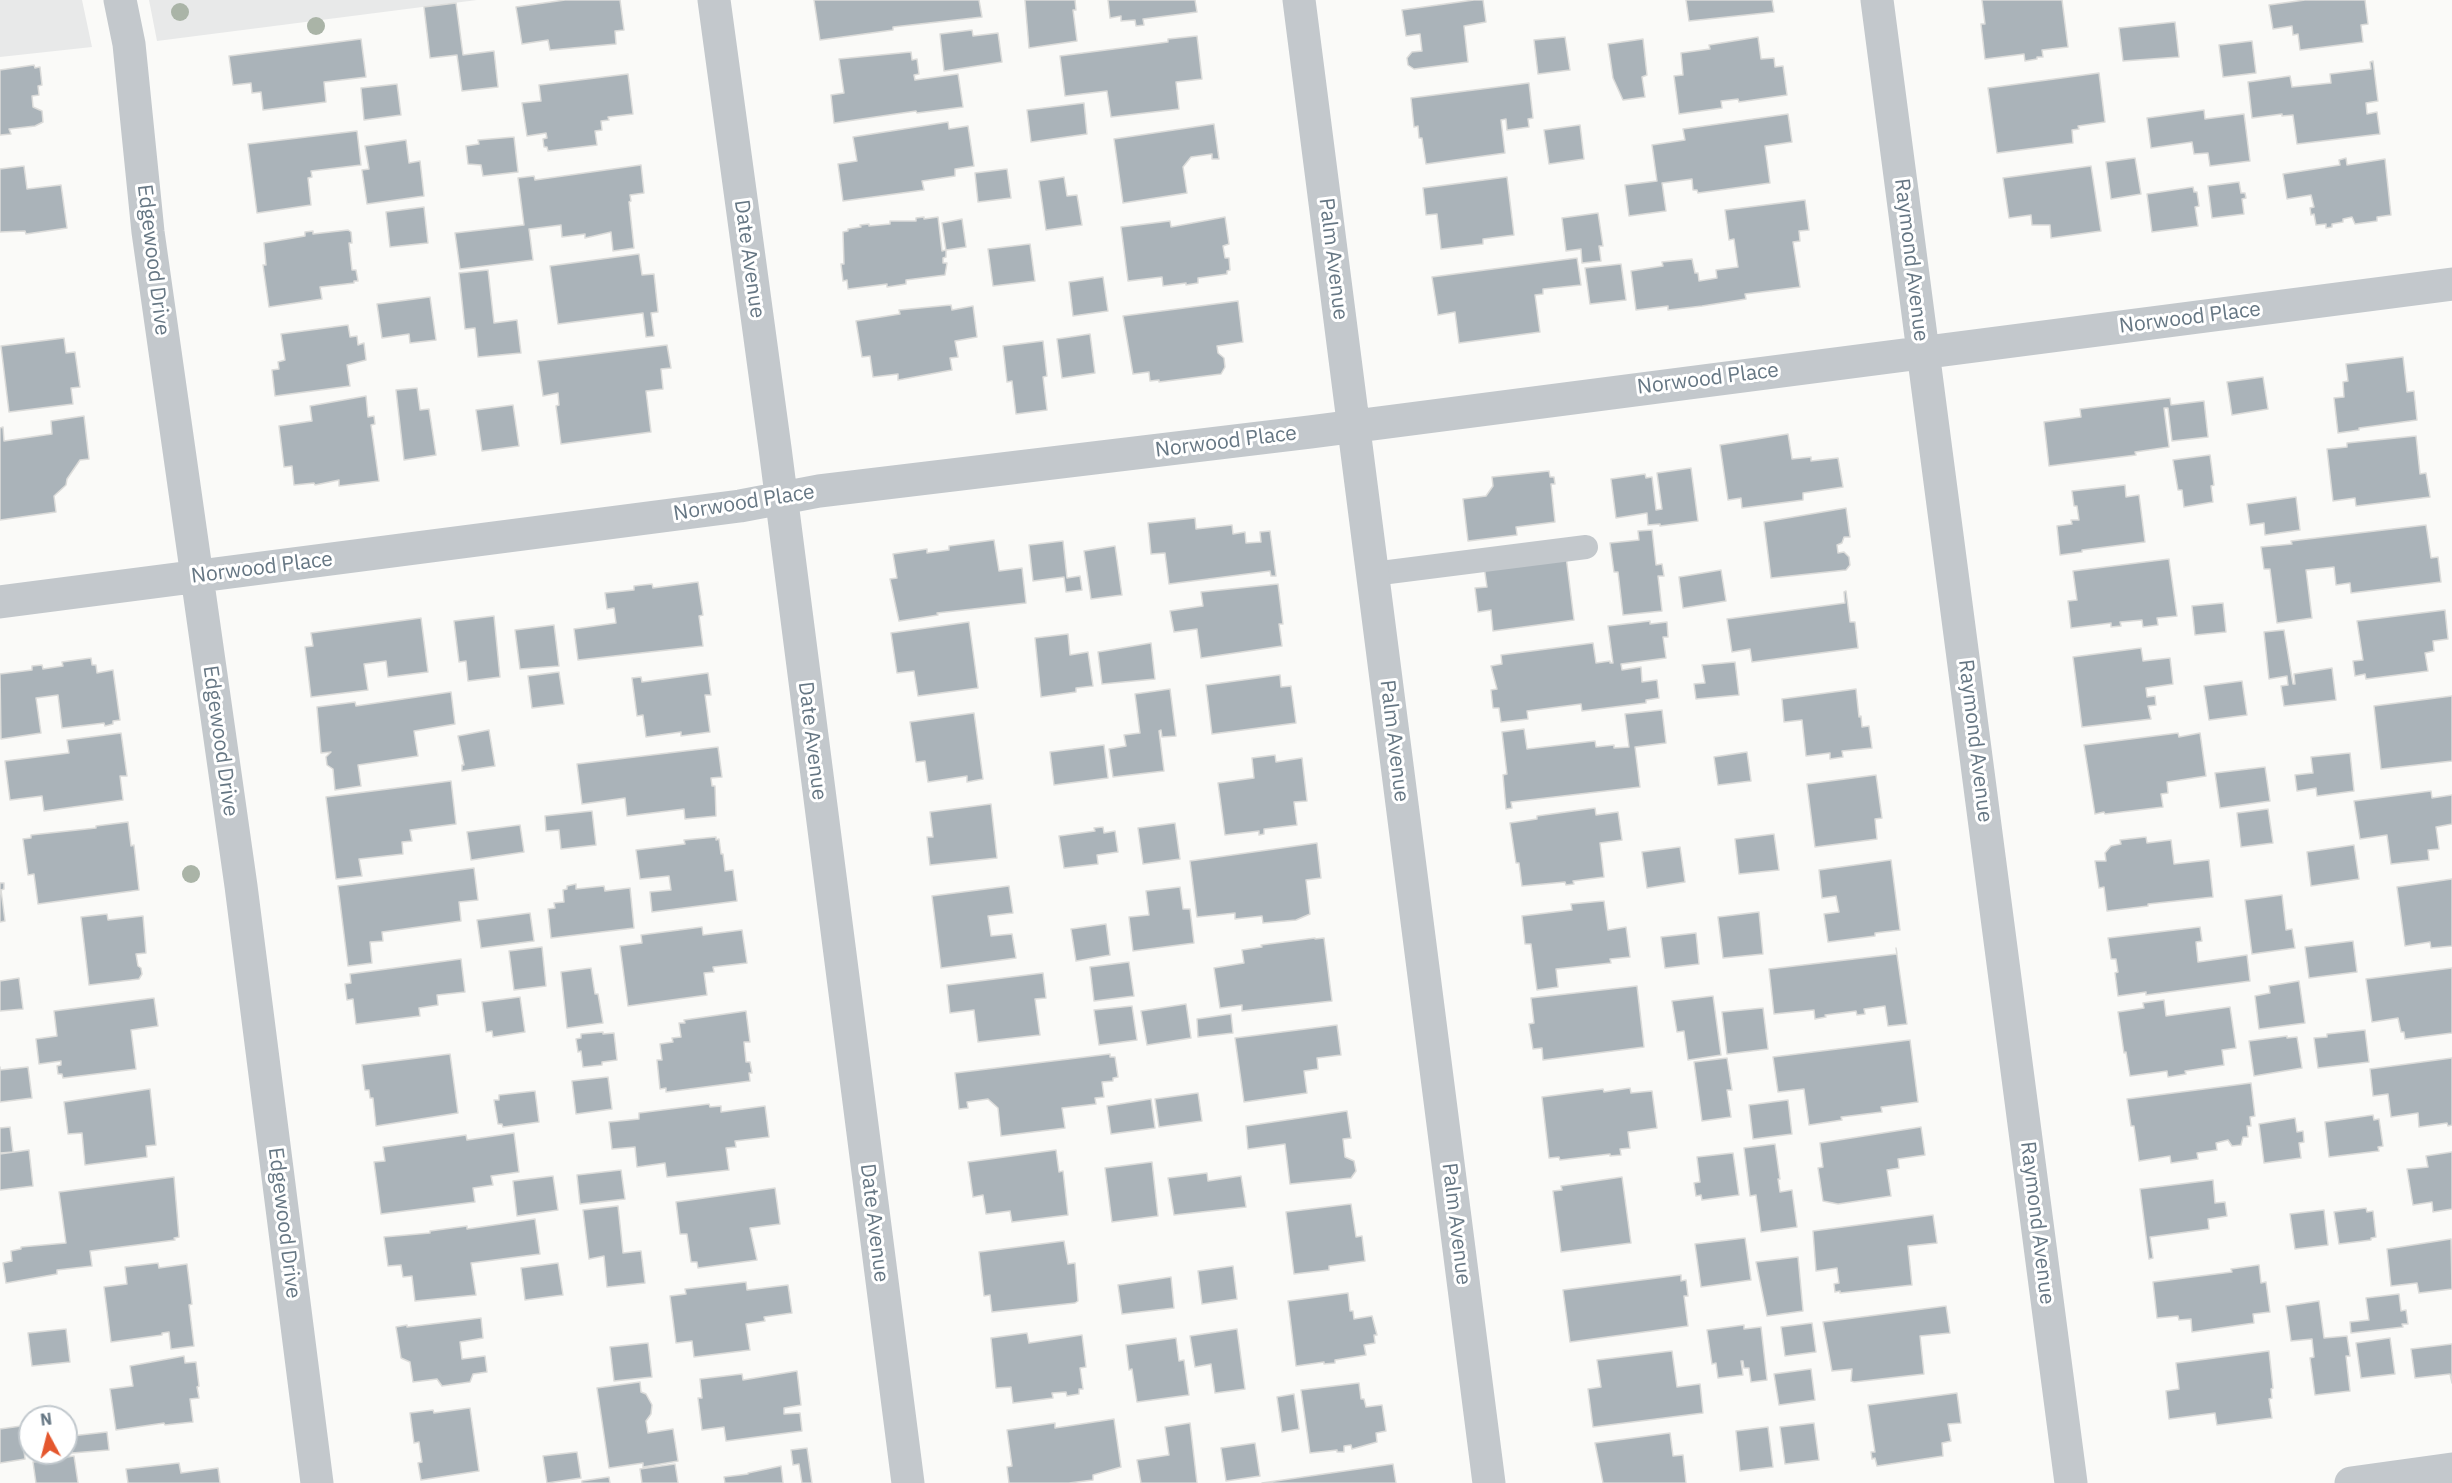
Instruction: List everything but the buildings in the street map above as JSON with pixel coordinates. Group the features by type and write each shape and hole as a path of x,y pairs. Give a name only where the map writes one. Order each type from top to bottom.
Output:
{"street":[{"name":"Edgewood Drive","path":"120,0 129,44 148,232 241,886 317,1483"},
{"name":"Date Avenue","path":"714,0 908,1483"},
{"name":"Palm Avenue","path":"1299,0 1489,1483"},
{"name":"Raymond Avenue","path":"1877,0 2071,1483"},
{"name":"Norwood Place","path":"0,602 781,500 819,491 2452,284"},
{"path":"2351,1483 2452,1469"}],"lane":[{"path":"1373,574 1586,547"}],"shaded area":[{"path":"0,0 82,0 92,47 0,57"},
{"path":"149,0 477,0 157,41"}]}
